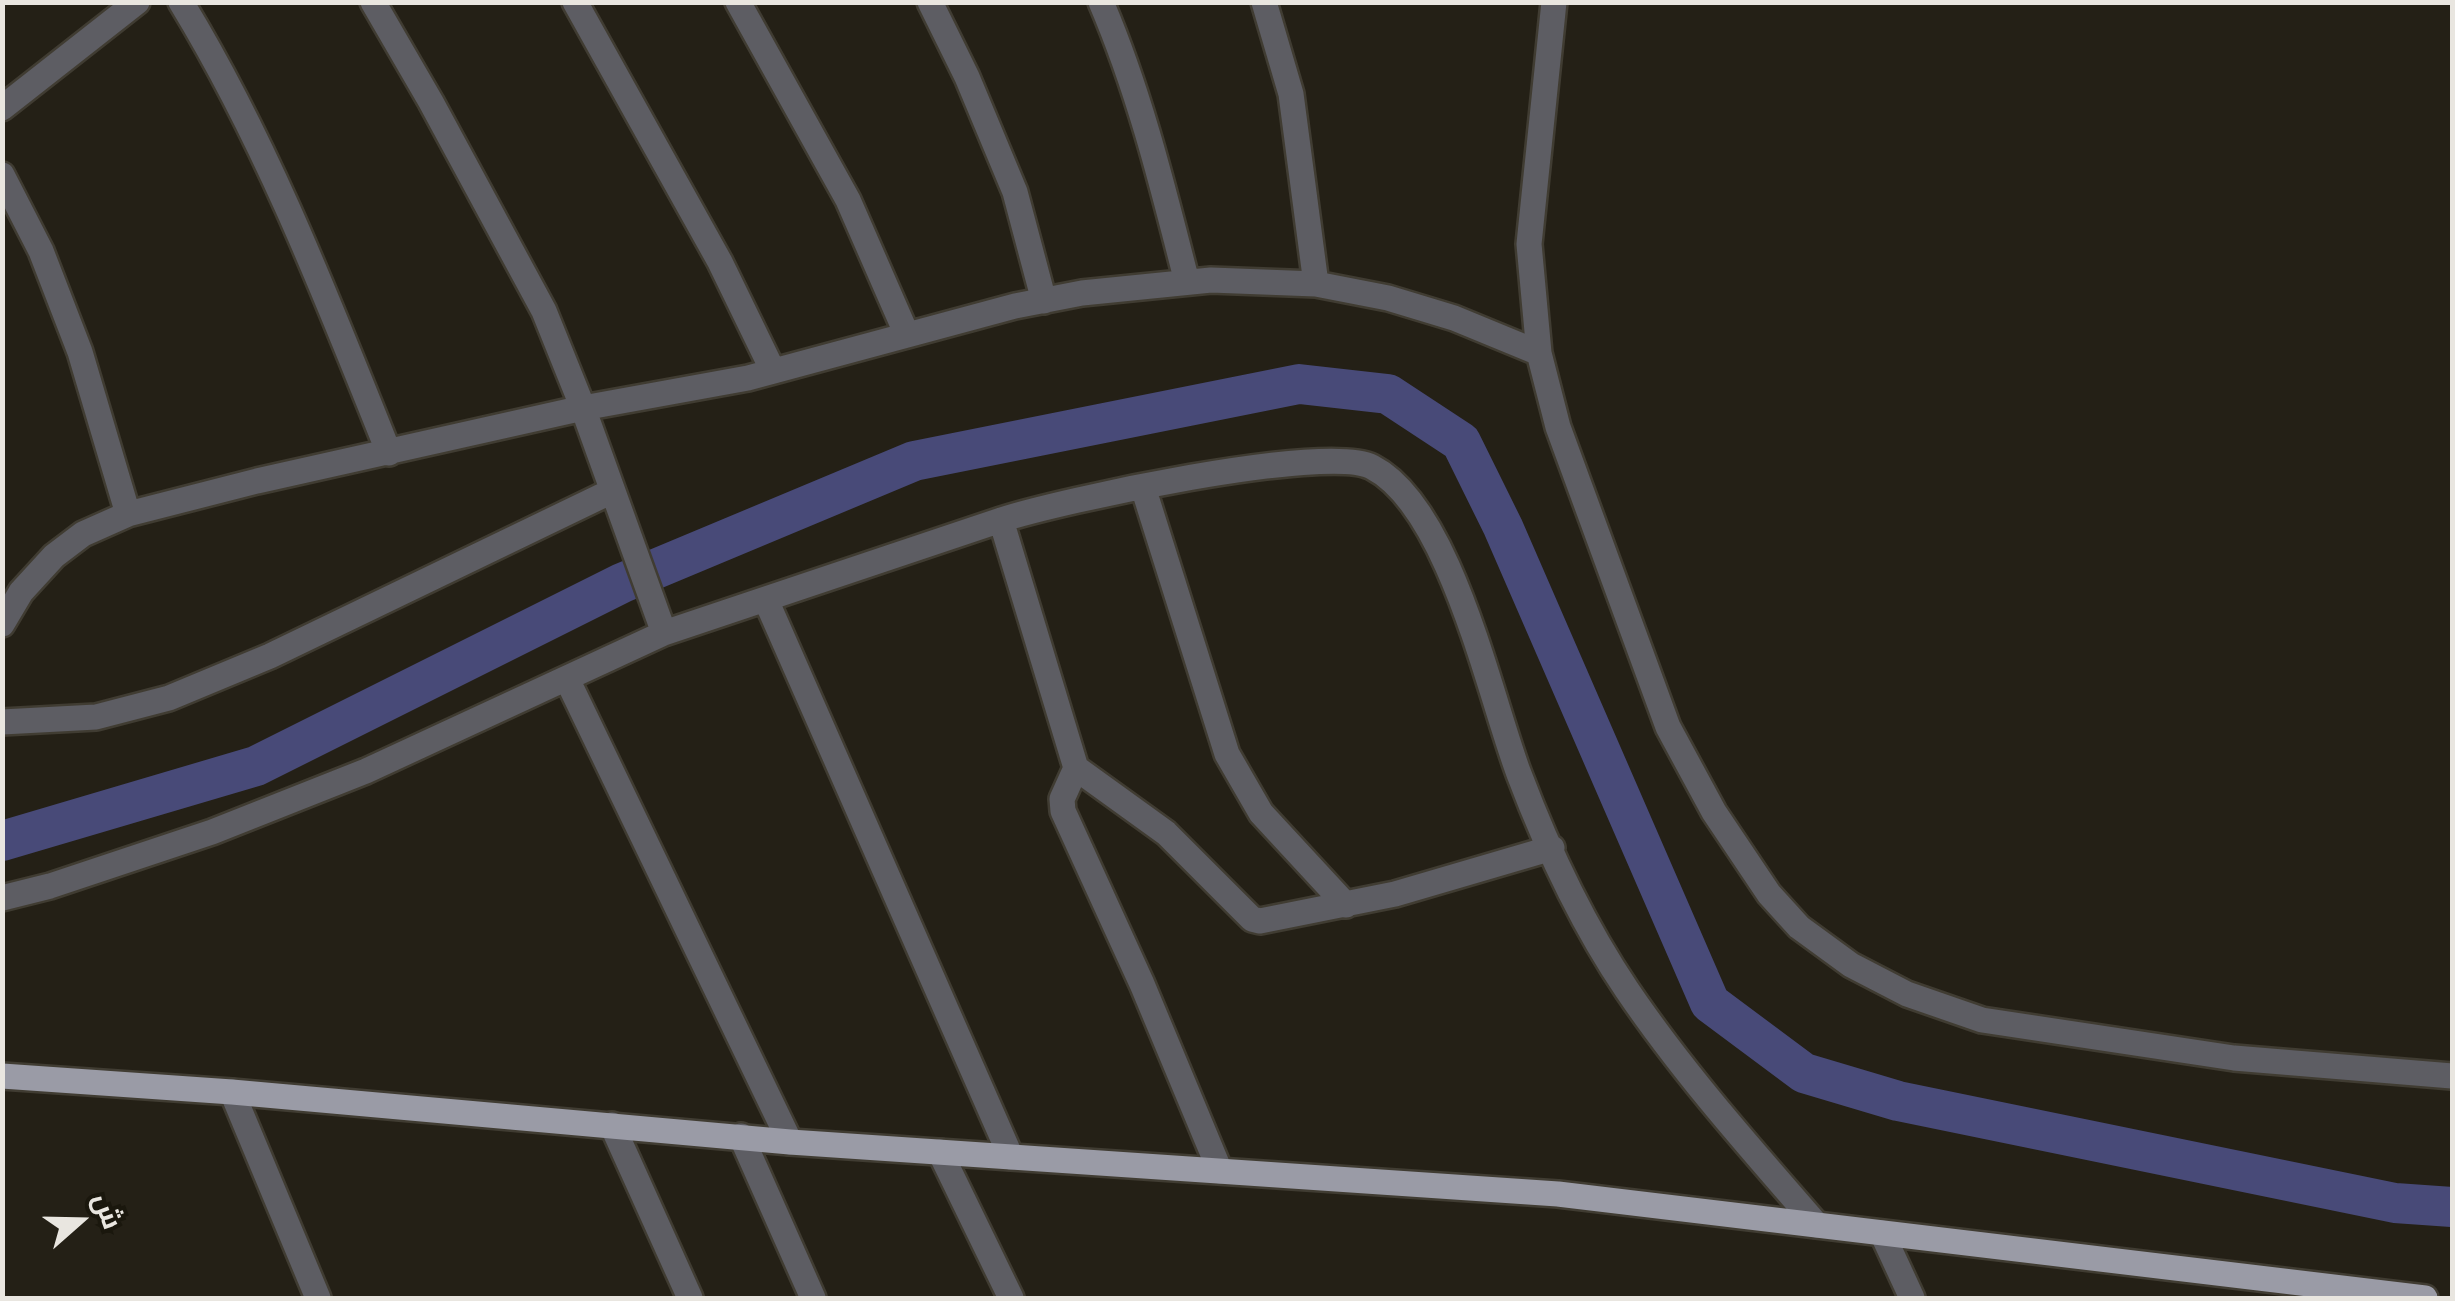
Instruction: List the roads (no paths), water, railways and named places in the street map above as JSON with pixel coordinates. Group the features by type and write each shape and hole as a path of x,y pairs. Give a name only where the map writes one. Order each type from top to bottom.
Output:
{"main road":[{"path":"2,1076 232,1092 790,1142 1558,1194 2425,1298"}],"street":[{"path":"2,108 136,2"},
{"path":"181,2 256,145 336,321 389,453"},
{"path":"374,2 544,312 584,408 664,634"},
{"path":"575,2 720,262 773,371"},
{"path":"738,2 848,200 907,335"},
{"path":"930,2 967,77 1015,192 1044,301"},
{"path":"1101,2 1121,49 1151,142 1187,282"},
{"path":"1264,2 1290,94 1316,284"},
{"path":"1554,2 1529,244 1539,352 1558,427 1668,727 1714,812 1769,894 1800,927 1850,965 1907,994 1982,1020 2234,1058 2452,1076"},
{"path":"5,182 41,250 80,352 128,514"},
{"path":"2,624 21,592 54,556 83,534 128,514 584,408 773,371 1082,293 1211,280 1316,284 1388,298 1454,318 1539,352"},
{"path":"2,898 212,832 366,771 664,634 1001,520 1045,506 1229,472 1346,460 1368,464 1390,478 1413,504 1438,545 1519,776 1576,901 1625,987 1730,1126 1818,1225"},
{"path":"1144,487 1227,754 1261,814 1346,905"},
{"path":"2,722 96,717 169,698 270,656 614,496"},
{"path":"1001,520 1076,768 1166,833 1252,919 1260,921 1395,894 1552,848"},
{"path":"766,600 1011,1157"},
{"path":"567,678 790,1142"},
{"path":"1076,768 1062,799 1063,812 1142,984 1220,1171"},
{"path":"232,1092 318,1298"},
{"path":"612,1125 690,1298"},
{"path":"741,1136 813,1298"},
{"path":"940,1152 1011,1298"},
{"path":"1882,1233 1912,1298"}],"waterway":[{"path":"2,841 256,766 622,583 914,461 1299,384 1388,394 1461,442 1503,527 1710,1003 1804,1073 1898,1101 2395,1203 2452,1207"}]}
